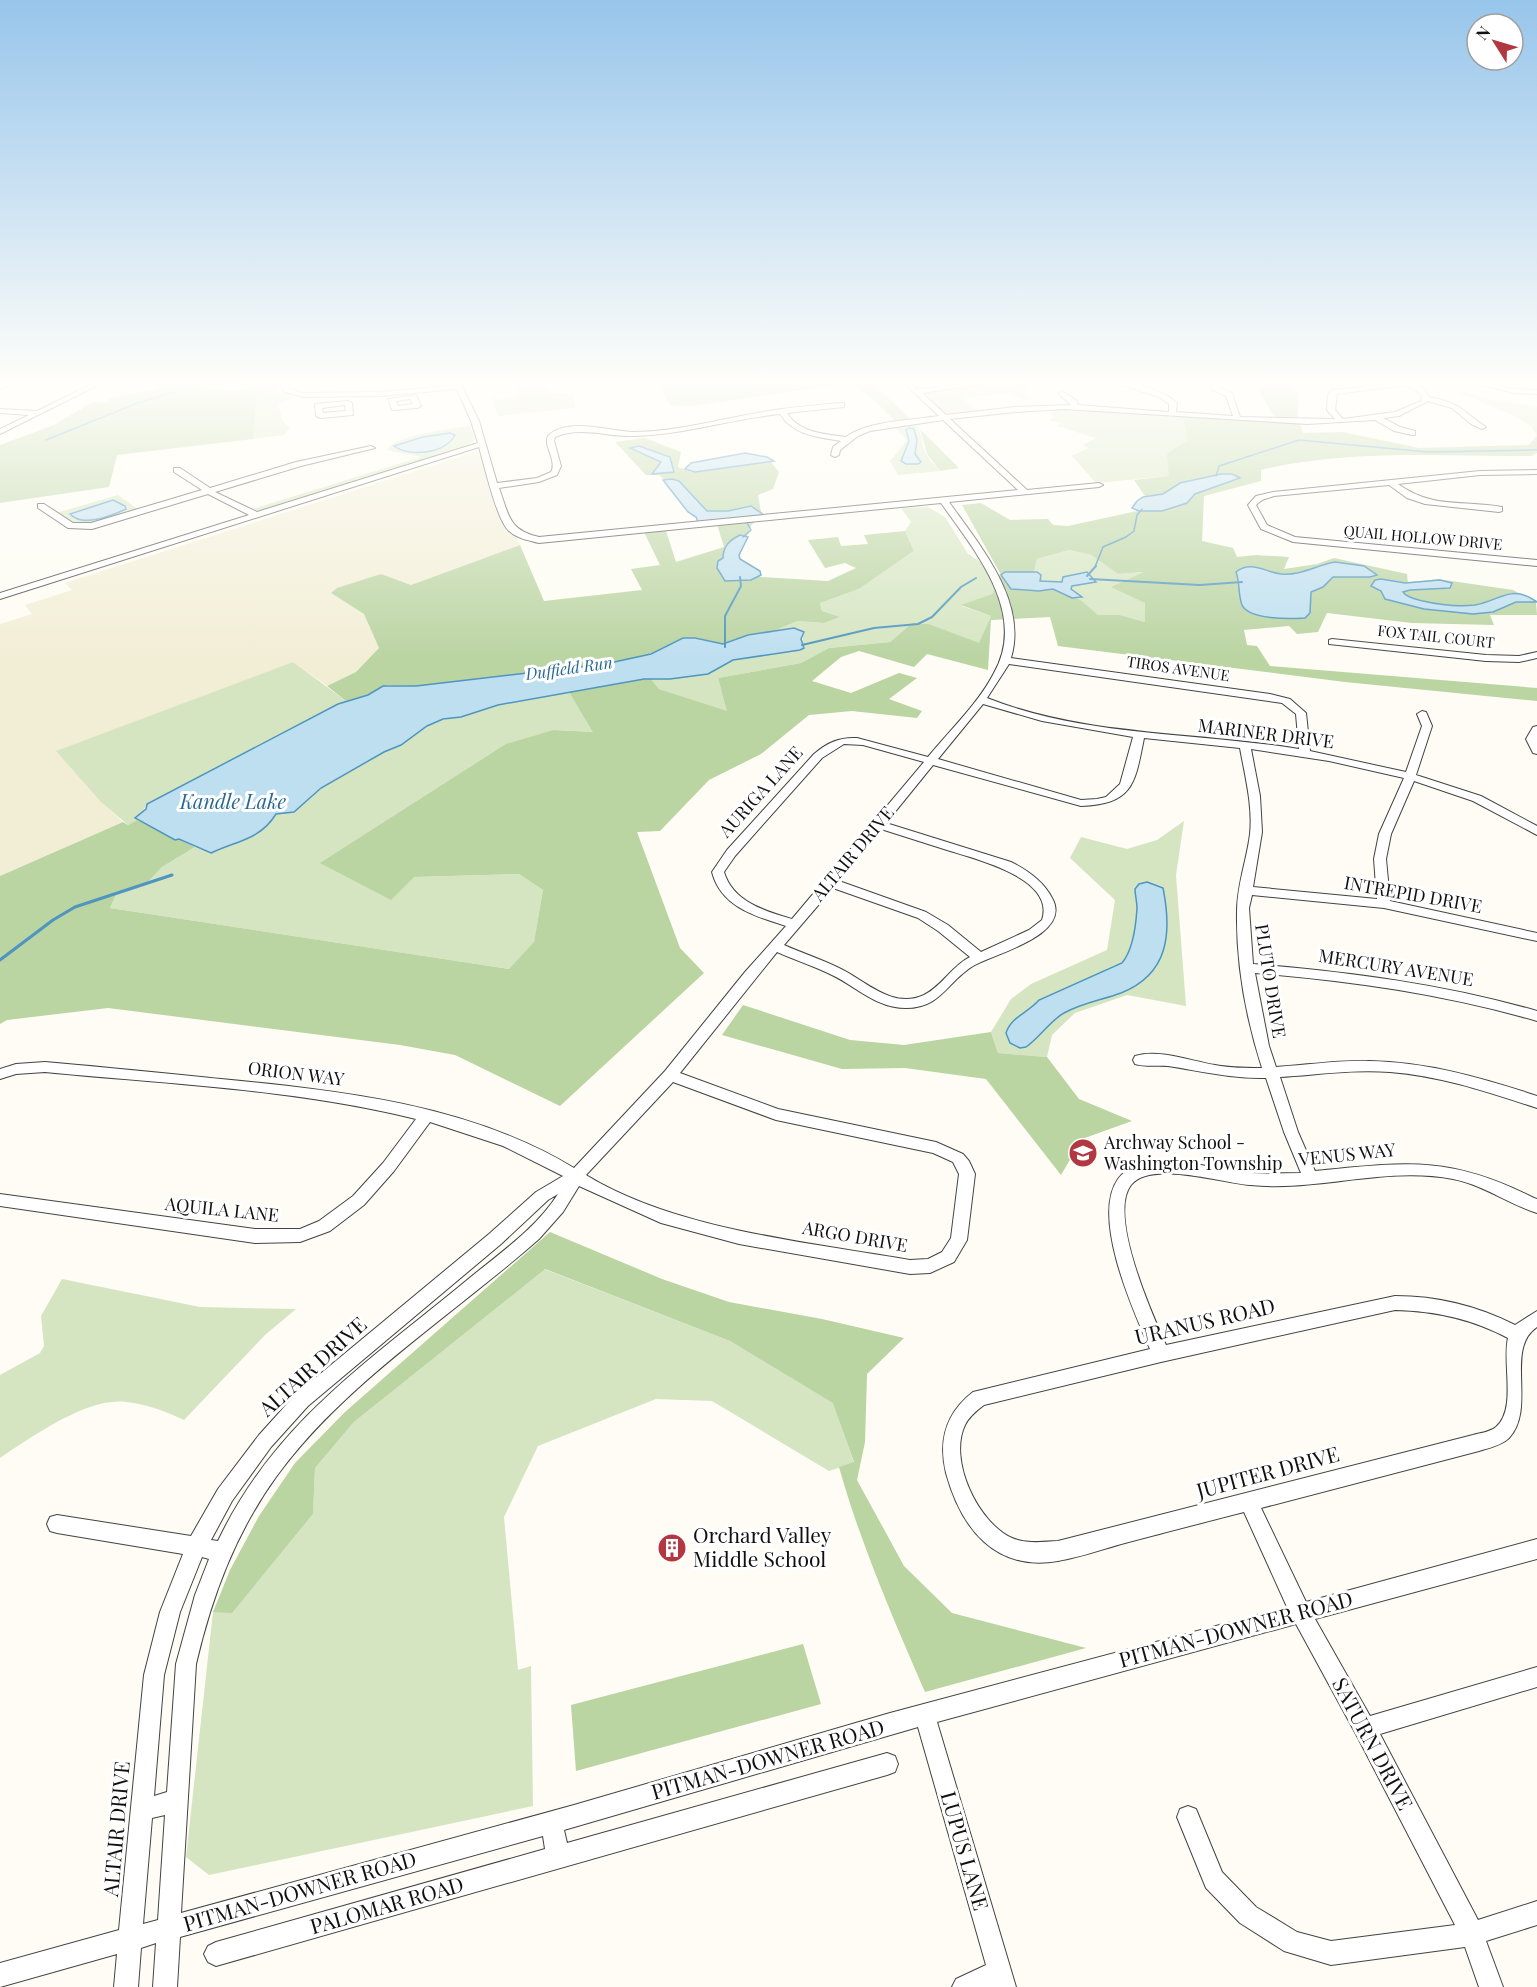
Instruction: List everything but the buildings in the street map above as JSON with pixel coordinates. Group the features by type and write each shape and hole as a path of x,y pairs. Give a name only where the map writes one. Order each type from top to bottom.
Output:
{"street":[{"path":"184,475 212,494 215,499 252,516"},
{"path":"41,506 63,523 82,527 212,494 268,475"},
{"path":"0,596 384,475"},
{"path":"491,475 513,532 539,540 1099,485"},
{"path":"494,486 541,480 553,475"},
{"path":"1006,475 1026,493"},
{"name":"QUAIL HOLLOW DRIVE","path":"1463,475 1269,495 1256,499 1252,505 1264,528 1293,539 1536,565"},
{"path":"1391,482 1410,496 1425,502 1499,509"},
{"name":"ALTAIR DRIVE","path":"169,1929 186,1664 192,1633 221,1551 262,1481 297,1437 355,1382 520,1244 561,1205 575,1177 670,1075 831,883 996,680 1005,660 1012,630 1005,598 944,501"},
{"name":"FOX TAIL COURT","path":"1332,642 1486,658 1519,659 1537,655"},
{"name":"TIROS AVENUE","path":"1005,660 1286,701 1301,712 1305,753"},
{"name":"MARINER DRIVE","path":"982,700 1021,714 1139,735 1305,753 1410,777 1462,793 1534,825"},
{"path":"1383,904 1380,859 1383,843 1410,777 1427,726 1422,714"},
{"path":"1537,729 1531,739 1537,751"},
{"path":"930,761 1082,803 1098,804 1117,797 1124,790 1129,781 1139,735"},
{"name":"AURIGA LANE","path":"795,924 746,906 722,886 718,872 731,853 818,756 833,743 848,740 864,742 930,761"},
{"name":"PLUTO DRIVE","path":"1245,746 1254,796 1256,832 1242,919 1244,951 1256,1024 1270,1074 1311,1179"},
{"path":"776,947 839,973 875,997 903,1003 934,996 960,969 1042,927 1047,922 1051,909 1044,895 1020,872 1006,865 879,824"},
{"path":"831,883 922,915 944,927 980,958"},
{"name":"INTREPID DRIVE","path":"1246,891 1383,904 1537,937"},
{"name":"MERCURY AVENUE","path":"1248,968 1338,976 1428,988 1470,996 1537,1016"},
{"path":"1140,1060 1159,1058 1218,1071 1270,1074 1340,1066 1412,1070 1485,1085 1537,1102"},
{"name":"ORION WAY","path":"0,1074 30,1067 74,1070 319,1095 377,1104 427,1115 508,1142 557,1165 575,1177"},
{"name":"ARGO DRIVE","path":"575,1177 667,1218 739,1237 910,1267 939,1263 954,1249 962,1230 967,1174 958,1158 936,1149 776,1114 670,1075"},
{"name":"AQUILA LANE","path":"0,1200 255,1236 288,1237 306,1234 338,1216 376,1181 427,1115"},
{"name":"VENUS WAY","path":"1161,1354 1137,1302 1126,1270 1118,1201 1119,1192 1129,1176 1137,1171 1159,1167 1265,1180 1311,1179 1396,1168 1454,1173 1508,1193 1537,1207"},
{"name":"ALTAIR DRIVE","path":"130,1937 154,1675 162,1637 181,1581 196,1547 240,1473 302,1401 487,1246 542,1196 575,1177"},
{"name":"URANUS ROAD","path":"955,1472 950,1447 952,1435 965,1410 979,1398 1161,1354 1395,1303 1420,1303 1460,1309 1487,1319 1520,1336"},
{"path":"1520,1336 1532,1320 1537,1318"},
{"name":"JUPITER DRIVE","path":"955,1472 971,1516 979,1526 1012,1548 1032,1553 1058,1551 1486,1440 1504,1432 1517,1420 1525,1398 1517,1347 1520,1336"},
{"name":"SATURN DRIVE","path":"1249,1502 1300,1612 1365,1728 1472,1934 1491,1987"},
{"path":"57,1524 221,1551"},
{"name":"PITMAN-DOWNER ROAD","path":"0,1975 1300,1612 1537,1549"},
{"path":"1365,1728 1537,1677"},
{"name":"LUPUS LANE","path":"925,1716 1001,1979"},
{"name":"PALOMAR ROAD","path":"216,1954 887,1764"},
{"path":"141,1810 176,1801"},
{"path":"1188,1817 1214,1880 1248,1915 1292,1943 1331,1953 1472,1934 1537,1913"},
{"path":"552,1822 558,1858"},
{"path":"165,1987 169,1929"},
{"path":"126,1987 130,1937"},
{"path":"964,1987 1001,1979"}],"shaded area":[{"path":"404,475 489,475 520,545 411,585 381,574 331,593 364,614 379,648 356,672 327,686 293,662 102,803 123,822 0,876 0,624 32,614 25,605 72,590 65,583"}],"green space":[{"path":"0,475 112,475 109,487 0,503"},
{"path":"363,475 375,475 261,510 249,510"},
{"path":"646,475 778,475 773,489 758,495 762,517 751,525 739,558 760,577 828,581 856,568 845,563 825,568 808,540 838,537 841,546 868,544 864,535 905,531 914,551 859,589 820,603 822,611 840,617 824,623 798,621 776,630 723,644 683,638 645,656 605,664 416,686 387,685 372,694 346,701 327,686 356,672 379,648 364,614 331,593 337,588 381,574 411,585 520,545 544,601 642,590 631,569 660,565 644,532 666,531 676,562 724,547 716,521 703,522 664,479 659,475"},
{"path":"1089,475 1170,475 1169,476 1096,483"},
{"path":"1261,475 1261,481 1204,496 1202,541 1233,548 1237,557 1256,555 1289,557 1284,569 1317,564 1334,558 1407,574 1408,583 1438,579 1513,590 1536,603 1537,615 1490,615 1494,625 1412,623 1327,613 1318,632 1297,634 1289,626 1244,630 1247,645 1257,646 1270,666 1537,688 1537,701 1345,682 1058,646 1050,617 991,620 988,670 927,654 914,667 859,651 841,657 812,681 851,693 899,673 917,678 889,699 922,711 917,718 852,711 809,715 761,754 709,780 660,831 637,832 680,948 704,973 560,1106 455,1055 400,1045 108,1008 7,1020 0,1024 0,876 123,822 128,825 137,820 195,847 162,867 145,885 116,895 110,908 509,969 534,942 543,890 519,874 414,877 391,900 320,863 506,744 554,730 593,732 569,692 650,678 659,689 727,711 718,678 801,663 829,648 890,642 912,623 929,624 979,643 991,616 961,605 992,594 1001,575 962,505 981,503 1010,520 1048,519 1053,525 1068,526 1137,511 1145,496 1134,480 1169,476","holes":["1069,550 1091,555 1118,574 1144,572 1111,587 1145,603 1145,622 1120,615 1098,615 1081,600 1053,589 1034,572 1037,559"]},
{"path":"118,495 139,510 91,524 73,524 56,513"},
{"path":"928,507 945,517 968,554 1001,575 992,594 962,606 991,616 979,644 929,624 912,623 890,642 829,648 801,663 718,678 728,712 659,689 650,678 670,679 708,674 733,660 802,650 803,631 776,630 798,621 824,623 839,617 822,611 820,603 859,589 914,551 905,531 911,522 901,508"},
{"path":"1069,550 1091,555 1118,574 1146,572 1145,622 1120,615 1098,615 1081,600 1053,589 1034,572 1037,559"},
{"path":"293,662 346,701 147,804 137,820 128,825 102,803 56,751"},
{"path":"569,692 594,732 554,730 414,877 519,874 543,890 534,943 509,969 110,908 116,895 145,885 162,867 195,847 211,853 253,836 276,814 294,812 321,788 384,752 401,745 435,721 461,717 498,705"},
{"path":"1184,821 1176,875 1186,1006 1127,995 1075,1013 1052,1035 1047,1057 998,1053 991,1032 1011,999 1031,984 1107,950 1115,900 1070,858 1081,837 1127,849 1157,840"},
{"path":"743,1005 850,1040 904,1045 991,1032 998,1053 1047,1057 1079,1099 1132,1121 1082,1139 1061,1175 986,1079 905,1068 842,1069 722,1035"},
{"path":"550,1232 662,1279 729,1302 822,1319 904,1338 867,1374 865,1442 857,1480 904,1566 952,1613 1086,1648 925,1692 857,1525 839,1467 854,1462 833,1403 730,1341 545,1269 354,1422 315,1468 313,1514 232,1613 213,1612 230,1570 259,1516 295,1463 345,1412"},
{"path":"544,1269 730,1341 834,1403 854,1463 829,1471 712,1401 656,1399 538,1446 504,1517 518,1670 531,1666 533,1806 209,1875 186,1857 213,1612 232,1612 313,1514 315,1468 354,1422"},
{"path":"62,1279 200,1307 296,1309 265,1335 184,1420 141,1404 111,1402 77,1412 60,1420 0,1458 0,1375 40,1353 44,1346 41,1316"},
{"path":"803,1644 821,1704 576,1771 571,1705"}],"water":[{"path":"1218,475 1233,475 1240,478 1195,494 1187,503 1162,511 1139,511 1132,508 1143,497 1163,494 1180,483"},
{"path":"663,480 679,481 707,511 728,511 751,506 764,515 698,522"},
{"path":"113,500 125,506 126,509 89,520 82,520 70,514"},
{"path":"740,535 748,537 739,555 740,559 760,571 761,575 751,580 725,581 717,568 718,561 723,558 728,544"},
{"path":"1335,562 1364,566 1377,575 1333,577 1323,587 1311,592 1310,613 1305,618 1261,616 1246,610 1242,605 1236,572 1242,569 1253,567 1288,574"},
{"path":"1005,572 1037,572 1041,575 1040,581 1062,582 1063,577 1087,572 1096,582 1072,586 1071,589 1082,597 1072,598 1053,589 1039,591 1011,589 1001,575"},
{"path":"1375,580 1405,583 1440,580 1452,583 1450,588 1403,592 1412,598 1436,604 1475,605 1513,594 1520,594 1537,602 1516,602 1493,612 1473,614 1424,609 1385,599 1381,591 1371,586"},
{"name":"Kandle Lake","path":"794,628 804,632 801,639 804,648 733,660 708,674 670,679 644,679 498,705 461,717 443,719 427,726 401,745 384,752 321,788 294,812 276,814 270,823 255,835 211,853 179,839 175,840 135,818 146,809 147,804 338,704 368,695 383,686 416,686 605,664 651,654 683,638 723,644 748,635"},
{"path":"1147,882 1163,888 1167,921 1163,950 1158,963 1149,975 1137,985 1121,993 1064,1013 1026,1047 1020,1048 1010,1043 1006,1033 1008,1027 1039,1000 1122,963 1129,951 1135,929 1137,908 1135,889 1139,884"}],"waterway":[{"name":"Duffield Run","path":"1095,567 1103,547 1134,531 1137,515 1142,509"},
{"path":"743,537 751,530 746,521"},
{"name":"Duffield Run","path":"1087,576 1096,566"},
{"path":"725,647 725,616 741,586 740,577"},
{"name":"Duffield Run","path":"802,645 874,628 918,624 932,617 961,587 976,578"},
{"path":"1090,579 1200,585 1242,582"},
{"name":"Duffield Run","path":"0,960 53,920 75,907 172,875"}],"place":[{"name":"Archway School - Washington Township","path":"1083,1153"},
{"name":"Orchard Valley Middle School","path":"672,1548"}]}
